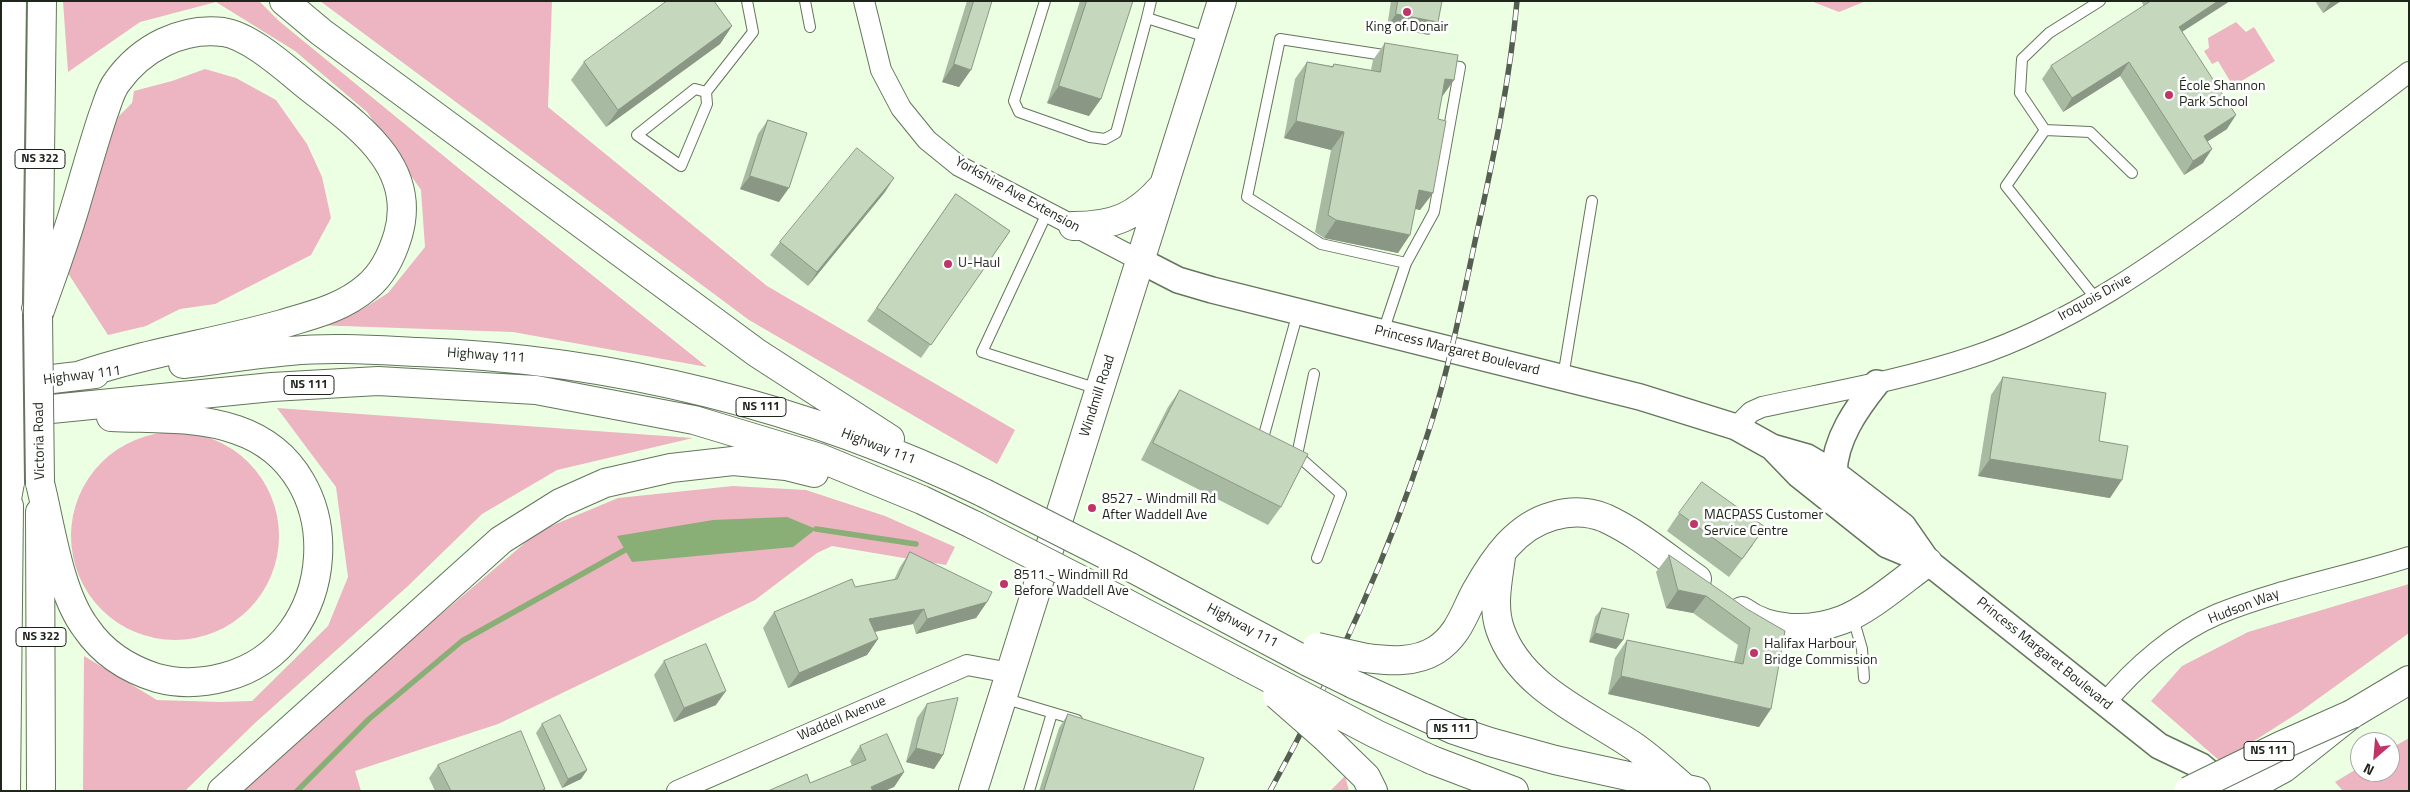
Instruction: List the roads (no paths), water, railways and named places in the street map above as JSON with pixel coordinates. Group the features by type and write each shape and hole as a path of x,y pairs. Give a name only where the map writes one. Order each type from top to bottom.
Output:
{"main road":[{"name":"NS 322","path":"6,791 10,482 8,315 12,1"},
{"name":"Victoria Road","path":"41,791 38,316 42,1"},
{"path":"284,1 321,32 757,353 939,471"},
{"name":"Windmill Road","path":"972,791 1222,1"},
{"path":"38,316 75,206 90,154 115,84 128,69 167,39 188,32 223,32 243,39 286,69 366,134 381,149 396,180 401,216 399,231 388,261 380,274 366,288 338,306 318,314 241,335 112,364 78,376"},
{"path":"1073,226 1108,224 1122,219 1148,203 1164,185"},
{"path":"1,276 8,315"},
{"name":"Highway 111","path":"1,385 290,351 343,349 464,353 524,358 578,365 666,382 731,398 839,432 939,471 1256,633 1312,654 1353,684 1454,730 1556,760 1691,790"},
{"name":"Highway 111","path":"13,413 272,387 378,381 536,390 694,420 820,458 922,500 1120,600 1376,734 1432,760 1514,791"},
{"path":"13,413 212,423 238,430 260,441 280,455 293,469 305,488 318,526 317,570 306,608 294,629 282,644 265,660 242,673 213,681 170,681 126,665 105,650 86,628 74,609 65,585 40,483"},
{"path":"222,791 501,540 560,503 605,483 671,468 732,461 786,466 922,500"},
{"path":"1,533 10,482"},
{"path":"1312,654 1408,660 1437,649 1452,636 1464,618 1476,591 1511,540 1527,527 1546,518 1566,512 1585,512 1605,518 1645,542 1745,614 1770,625 1794,628 1819,627 1843,620 1928,562"},
{"path":"1502,551 1496,609 1500,628 1520,665 1537,682 1636,748 1691,790"},
{"path":"1244,665 1326,738 1366,777 1373,791"},
{"name":"NS 111","path":"2189,791 2280,746 2352,714 2409,680"},
{"name":"NS 111","path":"2242,791 2284,768 2352,714"}],"street":[{"name":"Yorkshire Ave Extension","path":"864,1 881,70 901,108 922,134 959,166 1141,261"},
{"name":"Iroquois Drive","path":"1736,427 1751,412 1762,407 1877,383 1972,357 2022,337 2097,300 2165,257 2409,72"},
{"name":"Princess Margaret Boulevard","path":"1141,261 1178,280 1298,312 1640,397 1736,427 1772,447 1807,457 1834,473 1903,526 1928,562"},
{"path":"1834,473 1837,448 1849,422 1877,383"},
{"name":"Princess Margaret Boulevard","path":"1772,447 1799,475 1887,545 1928,562 2159,746 2201,766 2230,791"},
{"name":"Hudson Way","path":"2104,703 2148,659 2178,637 2216,615 2268,596 2409,557"},
{"name":"Waddell Avenue","path":"677,791 968,665 1006,685"},
{"name":"Princess Margaret Boulevard","path":"2159,746 2189,791"}],"lane":[{"path":"706,92 695,89 637,135 681,166 707,104 706,92 753,32 748,1"},
{"path":"805,1 810,27"},
{"path":"1045,1 1014,101 1019,112 1090,137 1105,139 1116,133 1151,1"},
{"path":"2046,130 2020,94 2022,59 2049,33 2100,1"},
{"path":"1146,18 1210,38"},
{"path":"1404,58 1280,39 1247,197 1321,244 1406,263"},
{"path":"1382,333 1406,263 1434,212 1460,67 1432,63"},
{"path":"2046,130 2090,132 2132,173"},
{"path":"2046,130 2006,186 2097,300"},
{"path":"1563,377 1592,201"},
{"path":"1046,213 982,352 1099,389"},
{"path":"1271,445 1262,442 1298,312"},
{"path":"1314,374 1293,454 1341,494 1317,558"},
{"path":"1852,614 1862,649 1864,678"},
{"path":"1006,685 1052,713 1086,723"},
{"path":"1029,791 1052,713"}],"waterway":[{"path":"816,529 916,544"},
{"path":"297,791 369,719 462,641 625,550"}],"railway":[{"path":"1270,791 1315,706 1375,575 1410,485 1442,388 1455,336 1495,146 1506,88 1517,1"}],"place":[{"name":"King of Donair","path":"1407,12"},
{"name":"École Shannon Park School","path":"2169,95"},
{"name":"U-Haul","path":"948,264"},
{"name":"8527 - Windmill Rd After Waddell Ave","path":"1092,508"},
{"name":"MACPASS Customer Service Centre","path":"1694,524"},
{"name":"8511 - Windmill Rd Before Waddell Ave","path":"1004,584"},
{"name":"Halifax Harbour Bridge Commission","path":"1754,653"}]}
